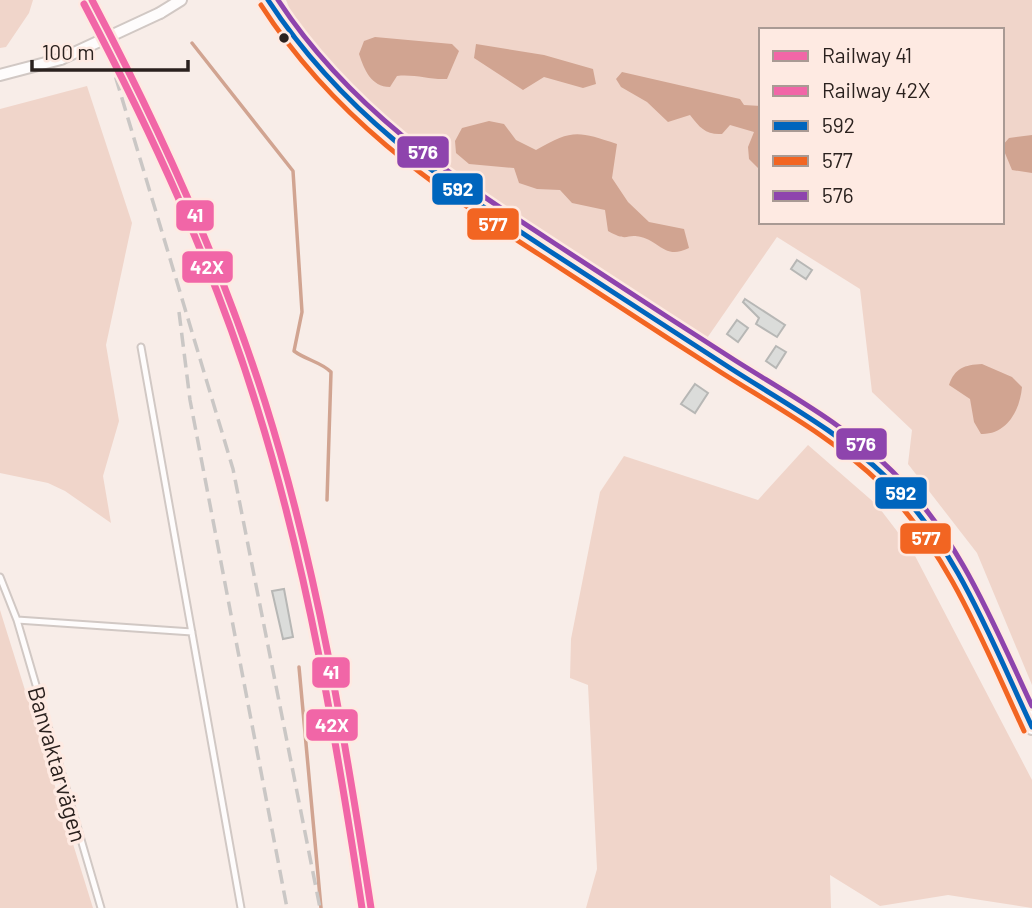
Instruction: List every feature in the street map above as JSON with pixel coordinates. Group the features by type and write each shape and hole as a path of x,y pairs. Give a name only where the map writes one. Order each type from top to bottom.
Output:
{"street":[{"path":"0,75 61,58 160,13 181,0"},
{"path":"268,0 289,35 324,79 359,113 434,174 798,412 877,469 904,495 933,531 956,570 1032,727"}],"lane":[{"path":"141,347 241,908"},
{"name":"Banvaktarvägen","path":"0,577 17,620 101,908"},
{"path":"17,620 192,632"}],"shaded area":[{"path":"0,0 33,0 29,13 6,47 0,48"},
{"path":"286,0 1032,0 1032,685 977,553 908,464 912,430 872,392 860,289 777,237 705,341 462,186 402,141 366,103 338,82 302,41"},
{"path":"375,37 452,44 459,51 447,79 397,76 390,87 383,86 369,76 359,54 364,41"},
{"path":"476,44 544,55 593,69 596,84 583,88 544,77 523,90 474,58"},
{"path":"622,72 740,99 744,105 759,106 759,169 749,159 748,147 754,132 730,125 722,134 707,132 690,115 668,122 647,102 621,87 616,79"},
{"path":"87,86 132,223 106,345 119,421 103,476 111,523 65,491 48,483 0,473 0,109"},
{"path":"489,121 504,124 516,140 536,150 558,138 575,134 593,136 617,144 612,178 628,202 649,222 684,229 689,248 674,252 648,239 615,235 608,231 605,210 572,203 560,190 537,189 519,183 514,168 469,164 456,153 455,141 462,128"},
{"path":"1032,135 1032,173 1012,170 1004,151 1004,144 1009,138"},
{"path":"982,364 1012,377 1022,387 1015,412 1005,426 981,434 974,422 970,399 949,385 961,368"},
{"path":"808,445 877,505 913,552 1032,780 1032,908 948,895 880,906 830,875 831,908 586,908 597,869 588,685 570,678 571,639 600,492 624,456 758,500"},
{"path":"0,610 93,908 0,908"}],"building":[{"path":"797,260 812,270 806,279 791,269"},
{"path":"745,299 785,325 777,337 756,324 759,318 743,302"},
{"path":"737,320 748,328 738,342 727,334"},
{"path":"776,346 786,352 776,368 766,361"},
{"path":"695,384 708,393 695,413 681,404"},
{"path":"284,589 293,637 283,639 272,591"}],"waterway":[{"path":"192,43 293,171 302,312 294,351 331,372 327,500"},
{"path":"299,667 321,908"}],"railway":[{"path":"83,0 109,55 233,469 320,908"},
{"path":"179,312 190,400 287,908"}],"rail line":[{"name":"41","path":"92,0 188,197 229,299 265,402 315,590 340,717 371,908"},
{"name":"42X","path":"84,4 180,201 221,303 257,407 291,530 319,655 362,908"}],"transit line":[{"name":"592","path":"268,0 296,40 327,76 394,140 430,169 548,250 830,431 885,476 910,503 952,563 970,595 1032,727"},
{"name":"576","path":"278,0 336,74 368,106 439,164 577,258 817,412 875,455 916,497 955,552 988,613 1032,706"},
{"name":"577","path":"261,5 289,45 352,115 422,174 499,228 804,424 844,452 881,484 905,511 946,570 979,633 1024,731"}]}
